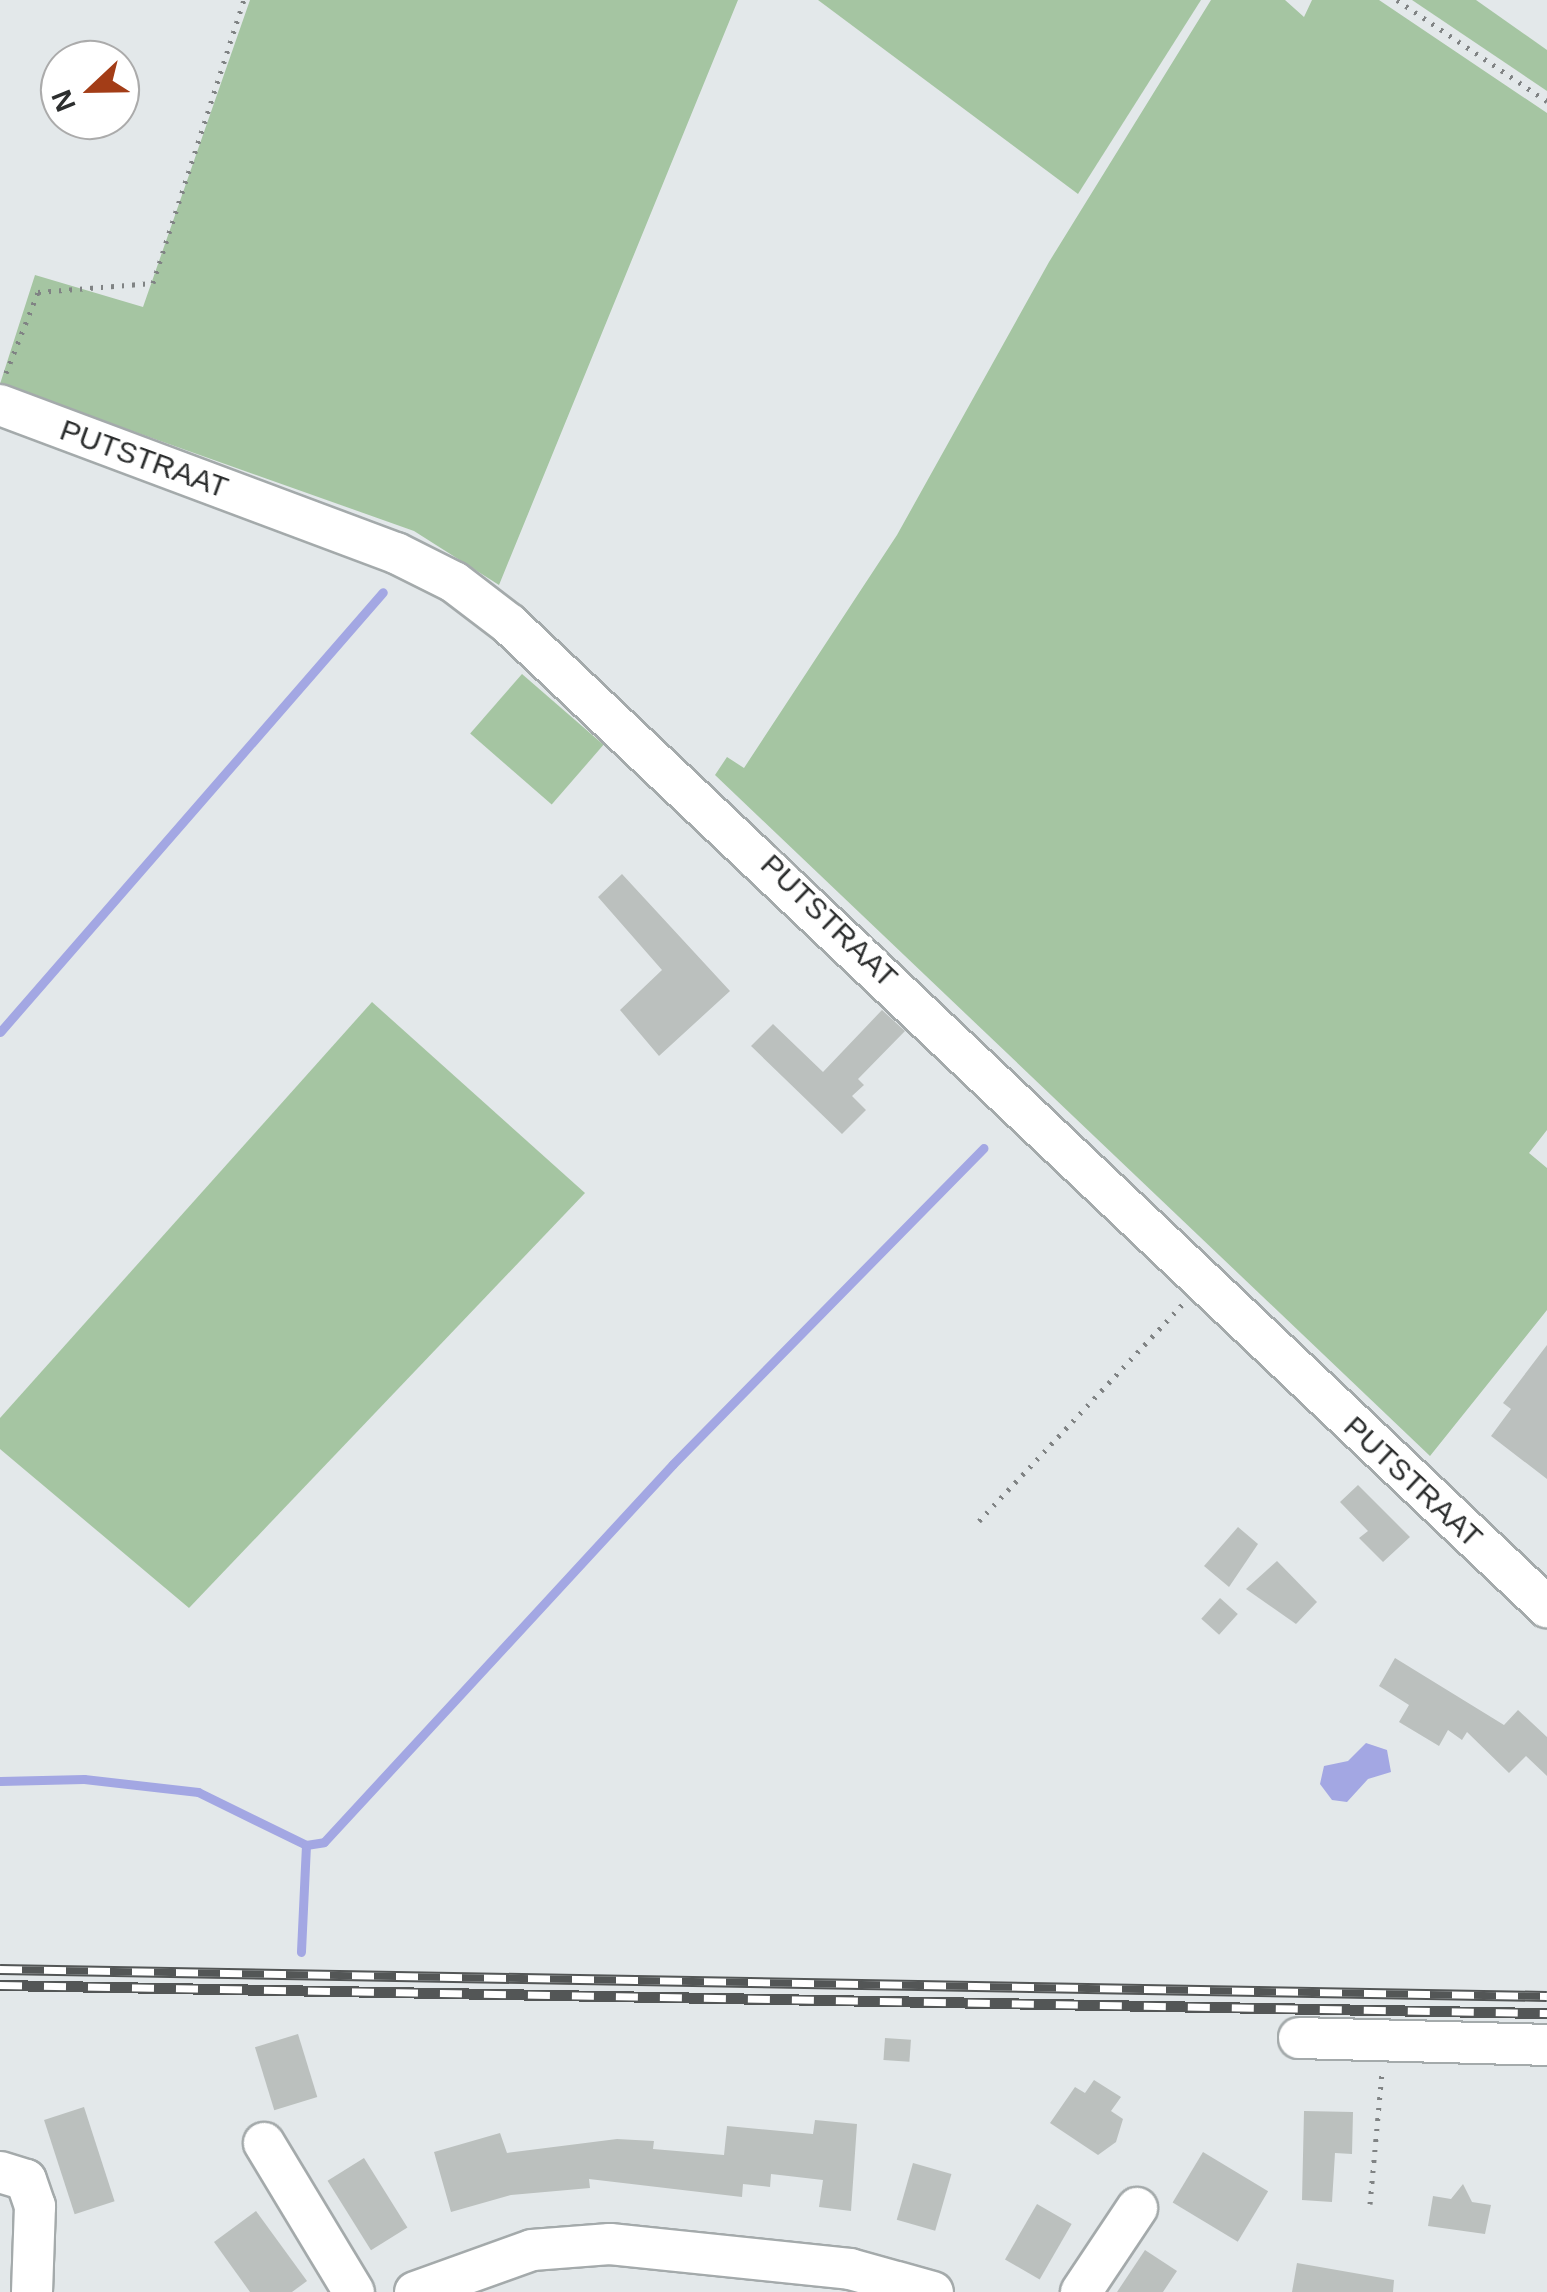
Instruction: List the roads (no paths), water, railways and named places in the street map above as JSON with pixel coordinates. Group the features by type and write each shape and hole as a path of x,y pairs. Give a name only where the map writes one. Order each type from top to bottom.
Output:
{"street":[{"name":"PUTSTRAAT","path":"0,406 396,553 454,582 743,840 1547,1607"},
{"path":"1299,2038 1547,2045"},
{"path":"264,2143 354,2292"},
{"path":"0,2172 26,2180 34,2206 32,2292"},
{"path":"1081,2292 1137,2208"},
{"path":"415,2292 532,2250 610,2244 850,2269 933,2292"}],"water":[{"path":"1366,1743 1387,1750 1391,1772 1368,1779 1347,1802 1332,1800 1320,1784 1324,1766 1348,1761"}],"waterway":[{"path":"0,1032 383,592"},
{"path":"306,1845 324,1842 673,1464 983,1148"},
{"path":"0,1781 84,1779 198,1792 306,1845 301,1952"}],"railway":[{"path":"0,1969 1547,1996"},
{"path":"0,1985 1547,2013"}]}
